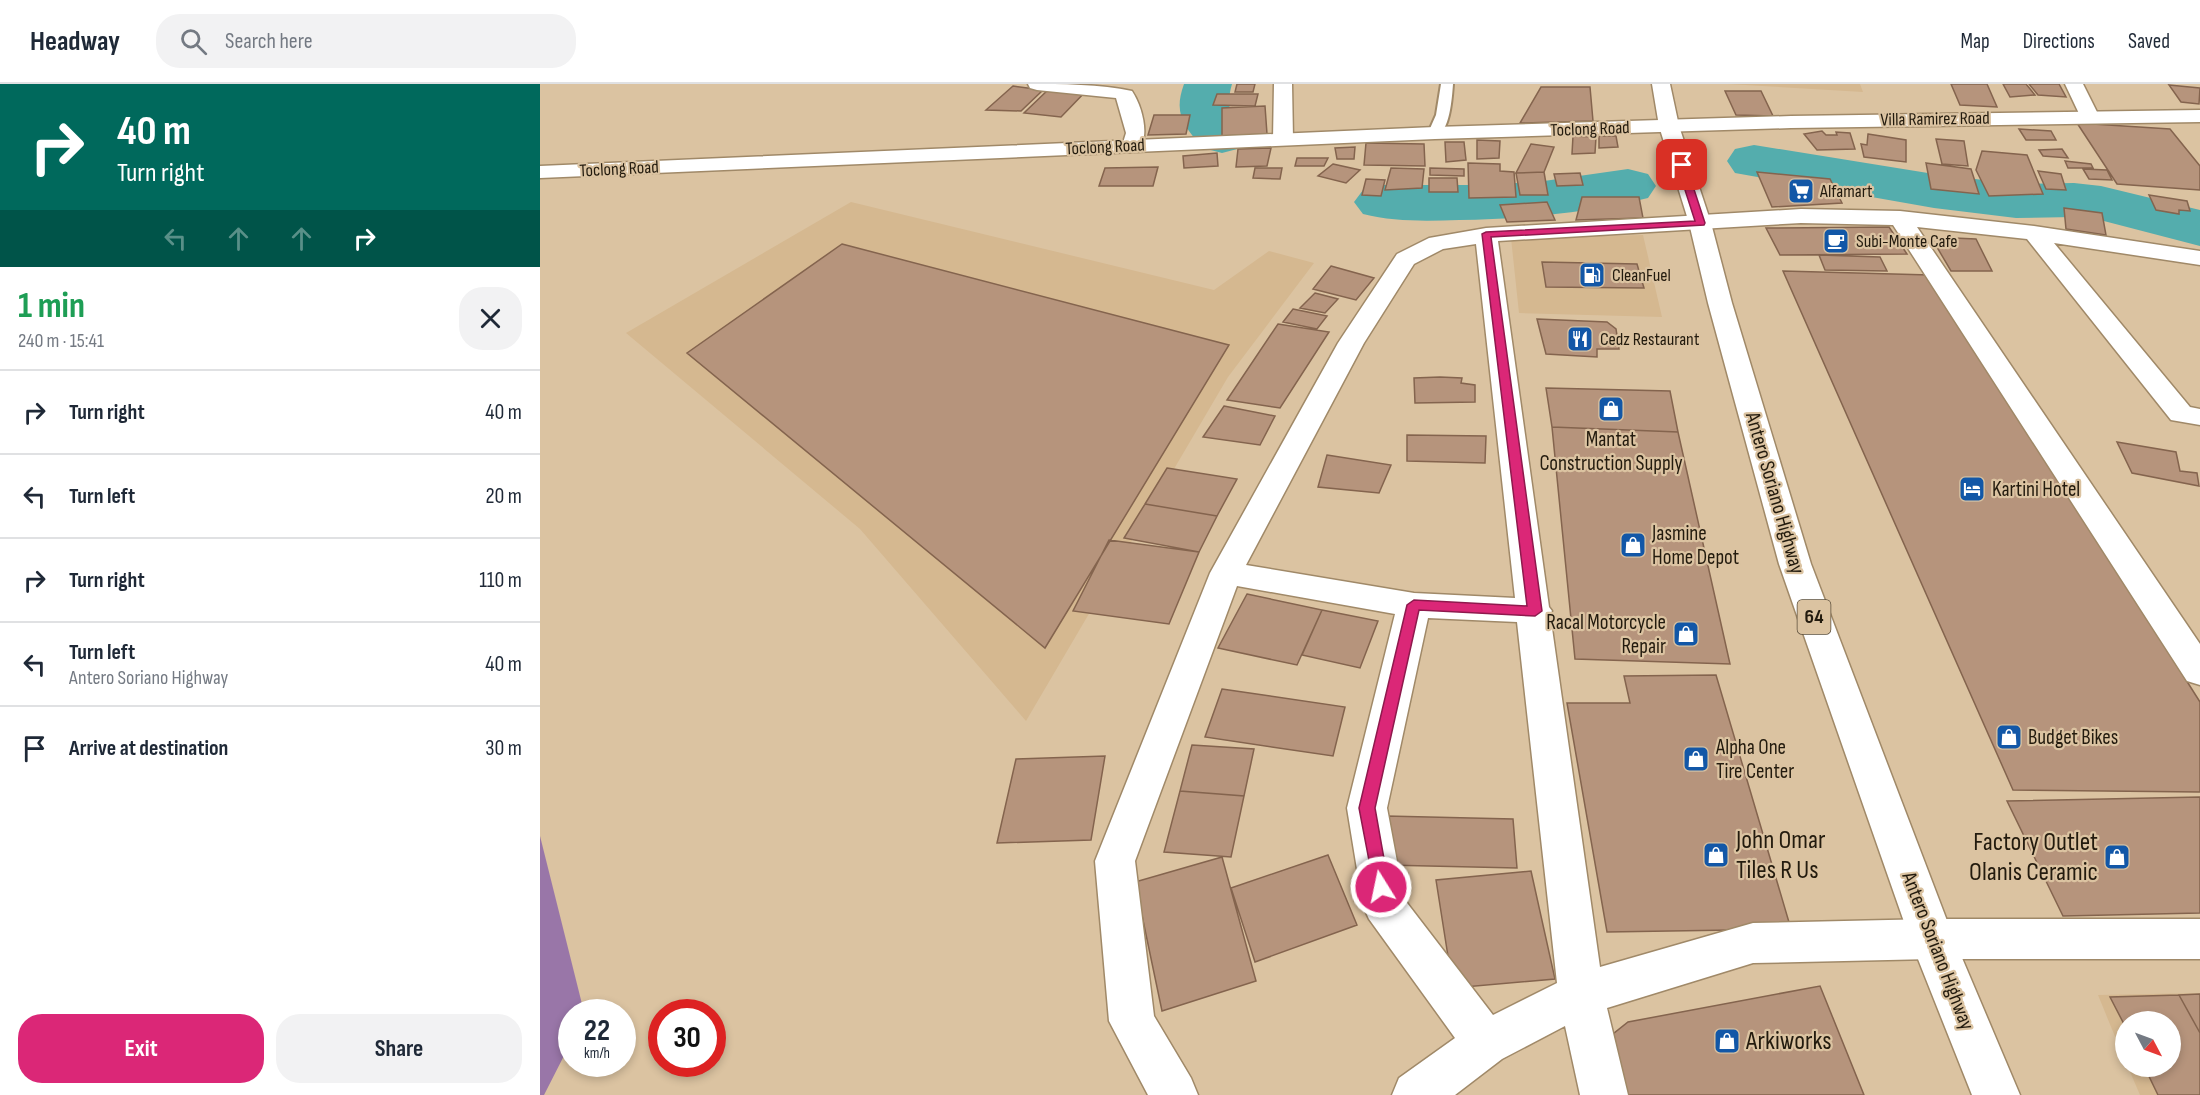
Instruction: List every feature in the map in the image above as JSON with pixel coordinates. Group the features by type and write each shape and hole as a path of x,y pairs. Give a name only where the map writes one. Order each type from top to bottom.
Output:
{"street":[{"path":"1037,84 1116,91 1125,95 1136,133 1132,146"},
{"path":"1283,84 1283,139"},
{"name":"Antero Soriano Highway","path":"1661,84 1669,126 1700,223 1720,303 1795,564 1932,939 1996,1095"},
{"path":"2074,84 2090,117"},
{"name":"Villa Ramirez Road","path":"1669,126 2200,116"},
{"name":"Toclong Road","path":"540,172 1283,139 1669,126"},
{"path":"1174,1095 1132,1021 1115,861 1226,573 1351,343 1405,259 1437,243 1486,234 1801,216 1900,218 2034,233 2200,259"},
{"path":"1900,218 2200,672"},
{"path":"2034,233 2181,414 2200,417"},
{"path":"1486,234 1535,611 1581,994 1604,1095"},
{"path":"1226,573 1414,605 1535,611"},
{"path":"1414,605 1367,808 1384,906 1485,1043"},
{"path":"1416,1095 1485,1043 1581,994 1753,944 1932,939 2200,939"}],"lane":[{"path":"1435,133 1445,109 1447,84"}],"shaded area":[{"path":"1728,84 1860,84 1863,92"},
{"path":"851,202 1214,290 1269,251 1314,263 1228,377 1026,721 860,529 626,333"},
{"path":"1643,235 1662,317 1519,313 1511,238"},
{"path":"540,836 581,999 558,999 558,1068 544,1095 540,1095"},
{"path":"2200,993 2200,1095 2140,1095 2132,1077 2181,1077 2181,1011 2115,1011 2115,1037 2098,995"}],"building":[{"path":"1237,84 1255,84 1253,92 1235,92"},
{"path":"1951,84 1987,84 1997,107 1960,105"},
{"path":"2003,84 2026,84 2035,95 2010,97"},
{"path":"2029,84 2059,84 2066,97 2038,95"},
{"path":"2169,85 2200,88 2199,104 2181,102"},
{"path":"1013,86 1043,90 1021,111 986,110"},
{"path":"1051,87 1087,90 1061,117 1024,113"},
{"path":"1541,87 1590,87 1593,121 1520,123"},
{"path":"1725,91 1761,91 1773,116 1736,115"},
{"path":"1217,94 1258,94 1255,106 1213,105"},
{"path":"1265,106 1267,134 1222,136 1222,108"},
{"path":"1154,115 1190,115 1186,134 1148,135"},
{"path":"2077,123 2170,129 2200,166 2200,190 2117,184"},
{"path":"2019,129 2051,131 2056,140 2026,140"},
{"path":"1822,131 1826,135 1837,135 1836,132 1850,133 1855,149 1817,150 1804,134"},
{"path":"1868,134 1906,140 1906,162 1864,157 1861,144 1867,145"},
{"path":"1573,136 1596,137 1595,153 1572,154"},
{"path":"1599,136 1616,136 1618,147 1599,148"},
{"path":"1936,139 1964,141 1968,166 1942,164"},
{"path":"1477,140 1500,141 1499,158 1477,159"},
{"path":"1445,142 1464,142 1466,160 1446,162"},
{"path":"1366,143 1424,144 1425,166 1364,165"},
{"path":"1531,144 1554,147 1544,172 1516,173"},
{"path":"1355,147 1354,159 1337,159 1335,148"},
{"path":"1271,148 1267,166 1236,167 1238,149"},
{"path":"2062,149 2068,158 2043,156 2039,150"},
{"path":"1982,151 2027,155 2043,194 1989,196 1976,170"},
{"path":"1217,153 1218,166 1184,168 1183,156"},
{"path":"1297,158 1328,158 1324,166 1295,166"},
{"path":"2065,161 2091,164 2093,168 2068,168"},
{"path":"1468,163 1500,164 1500,171 1514,172 1516,197 1469,198"},
{"path":"1926,163 1971,169 1979,194 1931,189"},
{"path":"1333,164 1360,170 1346,183 1318,176"},
{"path":"1158,167 1153,186 1099,186 1105,168"},
{"path":"1255,168 1282,168 1280,179 1253,178"},
{"path":"1391,168 1424,169 1422,188 1385,190"},
{"path":"1430,168 1464,169 1464,176 1430,175"},
{"path":"2083,169 2107,170 2112,180 2089,179"},
{"path":"2038,171 2061,174 2066,190 2046,189"},
{"path":"1544,172 1548,195 1520,195 1516,173"},
{"name":"Alfamart","path":"1757,172 1830,179 1842,203 1772,207"},
{"path":"1580,173 1583,185 1557,186 1554,174"},
{"path":"1429,178 1457,178 1458,192 1429,192"},
{"path":"1366,179 1385,180 1381,196 1362,195"},
{"path":"2149,195 2187,201 2190,211 2179,210 2179,214 2156,210"},
{"path":"1582,197 1639,197 1643,218 1576,220"},
{"path":"1547,202 1555,220 1507,222 1500,205"},
{"path":"2064,208 2102,213 2106,235 2066,229"},
{"name":"Subi-Monte Cafe","path":"1889,227 1907,254 1780,255 1766,228"},
{"path":"1931,237 1976,239 1992,271 1951,271"},
{"path":"842,244 1229,345 1045,648 687,353"},
{"path":"1819,255 1880,257 1887,271 1825,270"},
{"name":"CleanFuel","path":"1542,262 1637,264 1644,288 1546,287"},
{"path":"1331,266 1374,278 1356,300 1313,289"},
{"name":"Kartini Hotel","path":"1783,271 1930,275 2200,702 2200,792 2013,790"},
{"path":"1315,293 1338,299 1325,313 1300,308"},
{"path":"1293,309 1327,316 1317,329 1283,322"},
{"name":"Cedz Restaurant","path":"1537,319 1607,322 1616,329 1619,349 1597,349 1597,357 1546,354"},
{"path":"1278,324 1329,332 1280,408 1227,400"},
{"path":"1414,378 1462,378 1461,383 1475,385 1475,402 1415,403"},
{"name":"Mantat Construction Supply","path":"1546,388 1670,391 1678,432 1552,427"},
{"path":"1224,406 1275,416 1260,445 1203,437"},
{"name":"Jasmine Home Depot","path":"1552,427 1678,432 1730,664 1575,659"},
{"path":"1407,435 1486,436 1485,463 1407,461"},
{"path":"2117,442 2176,452 2180,471 2197,473 2199,486 2132,473"},
{"path":"1327,455 1391,465 1379,493 1318,487"},
{"path":"1167,468 1237,479 1217,516 1145,504"},
{"path":"1145,504 1217,516 1199,552 1124,538"},
{"path":"1109,540 1199,552 1169,624 1073,611"},
{"path":"1247,594 1322,610 1297,665 1218,648"},
{"path":"1322,610 1378,621 1360,668 1302,655"},
{"path":"1716,675 1791,929 1607,932 1567,703 1630,703 1624,676"},
{"path":"1222,689 1345,707 1333,756 1205,737"},
{"path":"1192,745 1254,749 1244,796 1180,791"},
{"path":"1105,756 1091,840 997,843 1016,759"},
{"path":"1180,791 1244,796 1231,857 1164,852"},
{"name":"Factory Outlet Olanis Ceramic","path":"2200,797 2200,913 2063,916 2007,801"},
{"path":"1386,816 1513,819 1517,868 1385,865"},
{"path":"1328,855 1357,925 1255,962 1231,888"},
{"path":"1222,857 1256,981 1162,1011 1135,882"},
{"path":"1531,871 1555,979 1453,988 1436,880"},
{"name":"Arkiworks","path":"1820,986 1864,1095 1623,1095 1611,1049 1613,1034 1628,1022"},
{"path":"2200,994 2200,1033 2179,995"},
{"path":"2179,995 2200,1033 2200,1095 2158,1095 2149,1077 2181,1077 2181,1011 2117,1011 2110,997"}],"waterway":[{"path":"1208,84 1203,101 1204,113 1222,137"},
{"path":"1754,161 1934,191 2016,201 2074,200 2101,203 2200,228"},
{"path":"1383,202 1444,203 1537,199 1628,186"}],"place":[{"name":"Alfamart","path":"1801,191"},
{"name":"Subi-Monte Cafe","path":"1836,241"},
{"name":"CleanFuel","path":"1592,275"},
{"name":"Cedz Restaurant","path":"1580,339"},
{"name":"Mantat Construction Supply","path":"1611,409"},
{"name":"Kartini Hotel","path":"1972,489"},
{"name":"Jasmine Home Depot","path":"1633,545"},
{"name":"Racal Motorcycle Repair","path":"1686,634"},
{"name":"Budget Bikes","path":"2009,737"},
{"name":"Alpha One Tire Center","path":"1696,759"},
{"name":"John Omar Tiles R Us","path":"1716,855"},
{"name":"Factory Outlet Olanis Ceramic","path":"2117,857"},
{"name":"Arkiworks","path":"1727,1041"}],"route":[{"path":"1381,887 1367,808 1414,605 1535,611 1486,234 1700,223 1682,165"}]}
